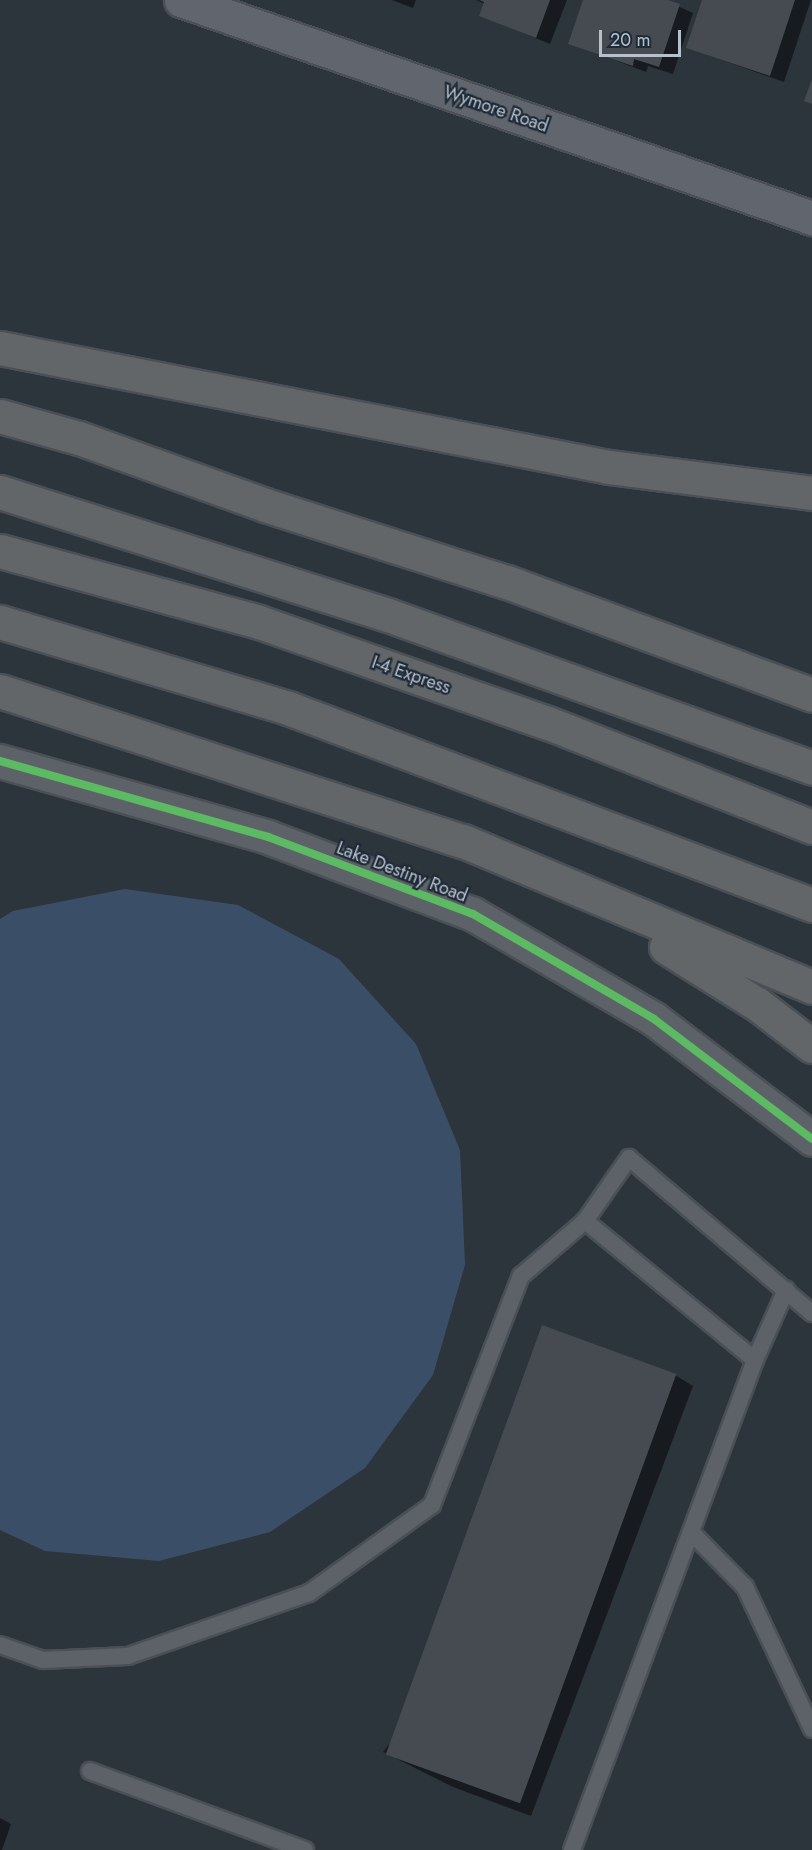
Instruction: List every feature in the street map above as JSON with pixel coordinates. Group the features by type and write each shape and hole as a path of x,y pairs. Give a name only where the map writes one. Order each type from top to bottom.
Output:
{"highway":[{"path":"0,348 609,467 812,493"},
{"path":"0,416 79,438 265,504 507,582 812,695"},
{"path":"0,492 388,615 812,768"},
{"name":"I-4 Express","path":"0,550 259,622 548,723 812,827"},
{"path":"0,622 288,708 812,905"},
{"path":"0,691 463,841 812,987"},
{"path":"463,841 638,930 728,985 812,1046"}],"main road":[{"name":"Wymore Road","path":"181,0 812,218"}],"street":[{"name":"Lake Destiny Road","path":"0,761 268,837 473,914 654,1020 812,1139"}],"lane":[{"path":"0,1645 43,1660 128,1656 309,1593 432,1505 520,1276 585,1221 629,1158 812,1313"},
{"path":"585,1221 755,1360"},
{"path":"572,1850 755,1360 786,1290"},
{"path":"691,1532 745,1587 812,1730"},
{"path":"90,1771 305,1850"}],"water":[{"path":"125,889 238,905 339,959 416,1044 460,1150 465,1265 433,1375 365,1468 270,1532 159,1561 45,1551 0,1530 0,919 13,911"}],"building":[{"path":"479,0 550,0 536,38 479,16 484,2"},
{"path":"583,0 668,0 680,4 659,67 634,59 633,66 568,44"},
{"path":"702,0 795,0 770,76 686,48"},
{"path":"812,79 812,104 804,101"},
{"path":"542,1325 676,1374 520,1803 386,1754"}],"cycle path":[{"path":"0,761 268,837 473,914 654,1019 812,1139"}]}
